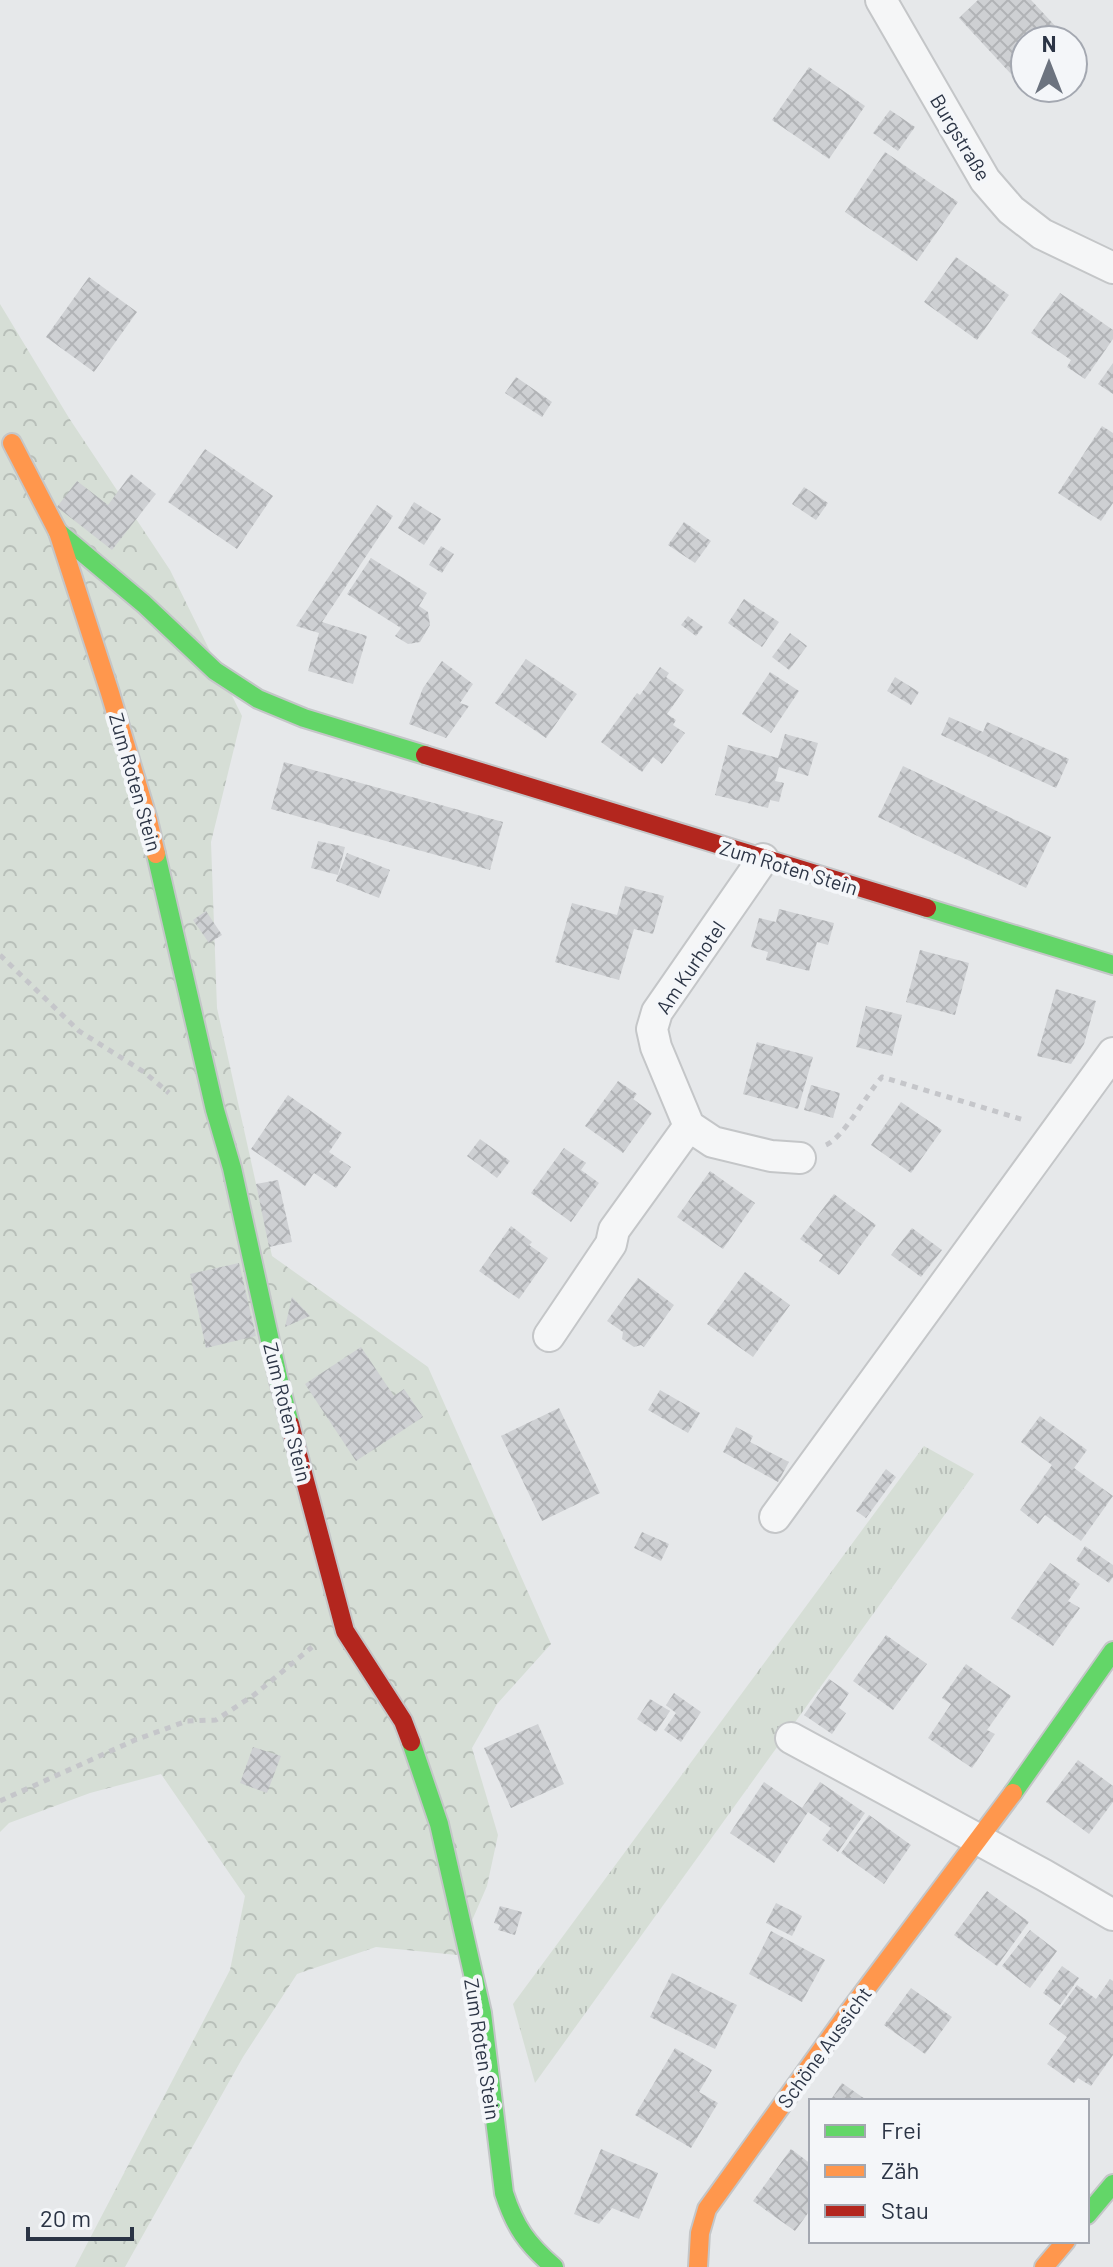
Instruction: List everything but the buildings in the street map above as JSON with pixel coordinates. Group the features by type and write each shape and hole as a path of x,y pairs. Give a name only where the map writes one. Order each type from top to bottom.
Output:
{"street":[{"name":"Burgstraße","path":"881,0 985,180 1011,210 1042,234 1113,268"},
{"name":"Zum Roten Stein","path":"12,443 58,532 148,820 215,1110 232,1168 278,1377 345,1631 403,1721 439,1824 482,2013 504,2193 511,2219 527,2244 554,2267"},
{"name":"Zum Roten Stein","path":"58,532 144,604 215,671 258,699 304,718 1113,965"},
{"name":"Am Kurhotel","path":"689,1126 656,1047 652,1029 657,1012 763,859"},
{"path":"775,1517 1113,1053"},
{"path":"549,1336 611,1244 614,1230 689,1126 713,1142 771,1156 800,1158"},
{"name":"Schöne Aussicht","path":"698,2267 700,2233 707,2209 848,2013 979,1840 1113,1651"},
{"path":"791,1738 1113,1915"},
{"path":"1089,2213 1113,2184"},
{"path":"1044,2267 1064,2243"}],"path":[{"path":"0,955 79,1031 144,1072 173,1096"},
{"path":"800,1158 836,1141 882,1077 1056,1129"},
{"path":"0,1801 135,1740 187,1721 216,1720 254,1695 313,1646 345,1631"}],"green space":[{"path":"0,304 69,418 170,570 242,716 211,842 217,1008 272,1256 428,1367 551,1644 497,1704 472,1748 498,1835 487,1886 457,1955 376,1947 297,1974 243,2057 125,2267 75,2267 230,1970 245,1896 161,1774 90,1793 9,1823 0,1832"},
{"path":"924,1446 974,1474 535,2083 513,2004"}],"traffic: fast":[{"path":"58,532 144,604 215,671 258,699 304,718 425,755"},
{"path":"156,854 290,1424"},
{"path":"927,908 1113,965"},
{"path":"1013,1793 1113,1651"},
{"path":"411,1742 439,1824 482,2013 504,2193 523,2234 554,2267"},
{"path":"1089,2213 1113,2184"}],"traffic: slow":[{"path":"12,443 58,532 110,693 156,854"},
{"path":"698,2267 700,2233 707,2209 848,2013 1013,1793"},
{"path":"1044,2267 1064,2243"}],"traffic: jam":[{"path":"425,755 927,908"},
{"path":"290,1424 345,1631 403,1721 411,1742"}]}
